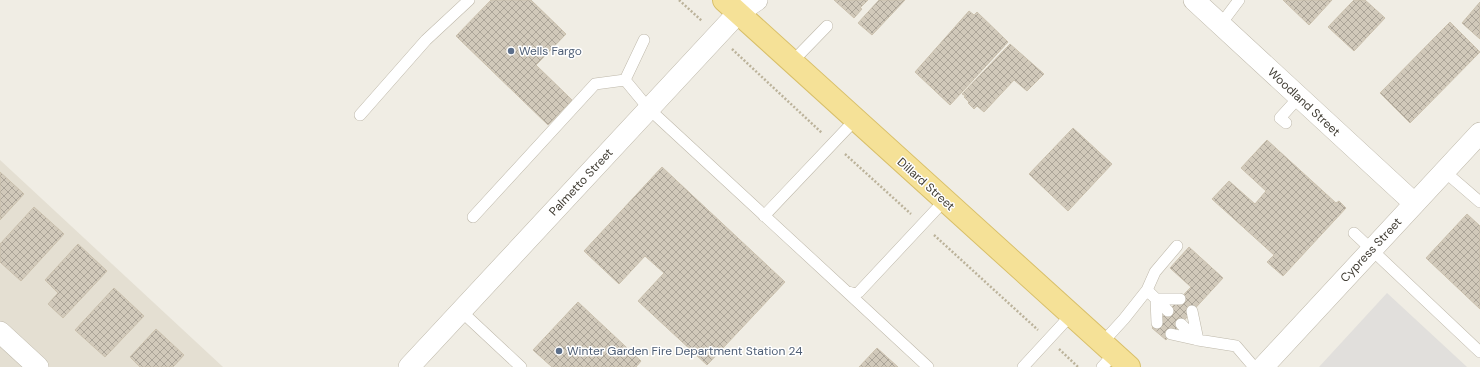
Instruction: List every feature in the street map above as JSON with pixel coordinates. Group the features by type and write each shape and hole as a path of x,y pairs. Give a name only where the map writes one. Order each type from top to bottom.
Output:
{"main road":[{"name":"Dillard Street","path":"731,7 1071,315 1112,358"}],"street":[{"name":"Palmetto Street","path":"409,367 717,36 731,7 757,0"},
{"name":"Woodland Street","path":"1194,0 1414,203"},
{"name":"Cypress Street","path":"1263,367 1480,133"},
{"path":"0,332 38,367"}],"lane":[{"path":"360,115 426,40 469,0"},
{"path":"1221,24 1239,0"},
{"path":"792,62 827,26"},
{"path":"625,80 644,40"},
{"path":"625,80 648,109 928,367"},
{"path":"473,217 595,84 625,80"},
{"path":"1286,123 1280,118 1299,97"},
{"path":"764,216 855,120"},
{"path":"1444,171 1480,202"},
{"path":"846,291 854,294 858,292 944,200"},
{"path":"1354,233 1480,352"},
{"path":"1112,358 1124,319 1147,290 1155,272 1177,246"},
{"path":"1147,290 1168,311"},
{"path":"1156,299 1180,299"},
{"path":"1156,299 1157,323"},
{"path":"461,311 521,367"},
{"path":"1192,311 1198,340"},
{"path":"1023,367 1071,315"},
{"path":"1181,324 1198,340"},
{"path":"1171,334 1236,346 1254,367"}],"path":[{"path":"679,0 832,143 1078,367"}],"shaded area":[{"path":"0,160 223,367 0,367"},
{"path":"1387,293 1467,367 1319,367"}],"building":[{"name":"Wells Fargo","path":"491,0 531,0 566,34 536,65 572,100 548,125 456,36"},
{"path":"834,0 868,0 860,8 862,9 854,18"},
{"path":"879,0 905,0 872,35 858,23"},
{"path":"1283,0 1332,0 1309,25"},
{"path":"1354,0 1365,0 1385,18 1354,51 1328,27"},
{"path":"1480,2 1480,39 1462,23"},
{"path":"969,11 974,15 977,12 1008,42 950,105 915,72"},
{"path":"1450,22 1480,52 1410,123 1380,93"},
{"path":"1010,44 1044,74 1027,91 1014,80 984,112 977,106 974,109 964,97 966,96 962,94"},
{"path":"1073,128 1112,164 1068,211 1029,174"},
{"path":"1267,140 1336,203 1339,201 1346,208 1283,276 1267,262 1274,255 1212,199 1229,181 1255,204 1266,191 1241,168"},
{"path":"662,167 785,282 707,365 638,301 664,273 645,256 619,284 584,251"},
{"path":"0,172 24,194 0,220"},
{"path":"34,207 64,234 21,281 0,262 0,244"},
{"path":"1467,214 1480,226 1480,309 1426,258"},
{"path":"78,244 107,271 63,318 48,304 58,293 45,280"},
{"path":"1189,247 1223,278 1166,340 1152,328 1191,287 1170,268"},
{"path":"114,288 144,316 105,357 75,330"},
{"path":"578,302 641,361 636,367 552,367 533,350"},
{"path":"156,329 184,355 173,367 140,367 130,357"},
{"path":"877,348 898,367 859,367"}],"place":[{"name":"Wells Fargo","path":"511,51"},
{"name":"Winter Garden Fire Department Station 24","path":"559,351"}]}
